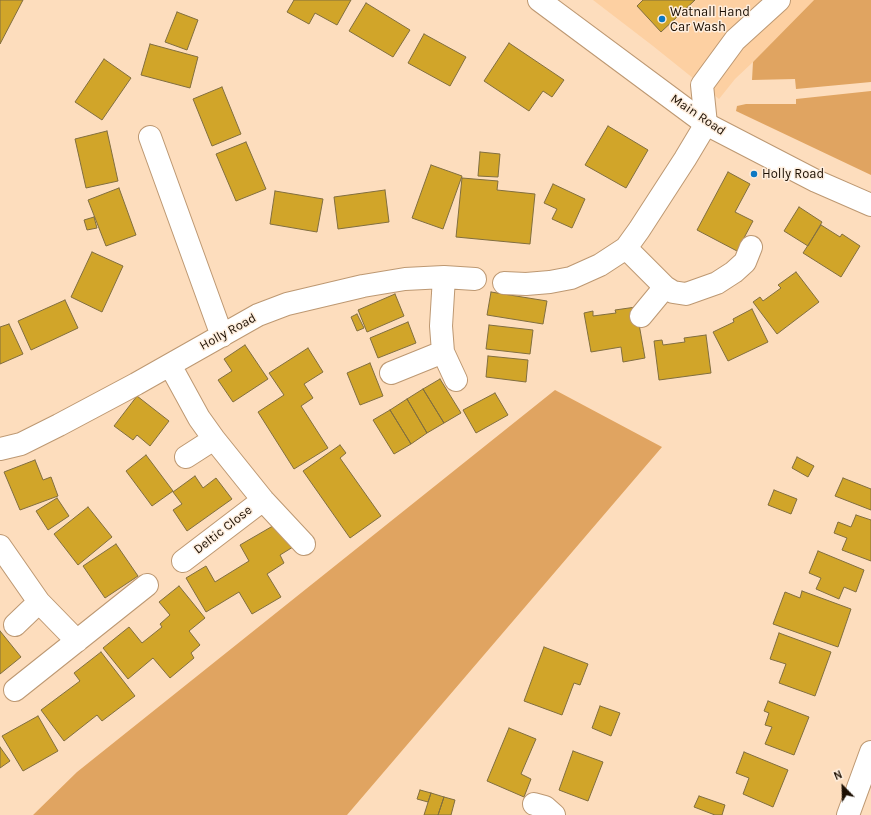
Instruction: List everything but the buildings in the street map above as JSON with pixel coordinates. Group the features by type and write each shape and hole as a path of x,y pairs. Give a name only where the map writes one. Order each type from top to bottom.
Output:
{"street":[{"name":"Main Road","path":"539,0 706,124 816,181 871,205"},
{"path":"504,283 526,284 571,278 600,265 626,248 706,124 702,85 735,40 779,0"},
{"path":"150,137 222,336"},
{"path":"626,248 665,287 673,292 686,294 716,283 734,272 745,262 751,247"},
{"path":"444,277 441,326 443,352 456,380"},
{"name":"Holly Road","path":"0,449 21,444 59,425 136,384 258,315 287,304 363,286 404,279 444,277 475,279"},
{"path":"641,316 665,287"},
{"path":"391,373 443,352"},
{"name":"Deltic Close","path":"170,365 199,418 214,439 263,500 304,544"},
{"path":"186,457 214,439"},
{"name":"Deltic Close","path":"183,561 263,500"},
{"path":"0,546 38,602 77,641"},
{"path":"15,690 147,585"},
{"path":"15,625 38,602"},
{"path":"848,815 871,752"},
{"path":"534,804 545,807 554,815"}],"shaded area":[{"path":"593,0 814,0 735,79 719,99"},
{"path":"814,0 871,0 871,82 796,89 795,79 752,80 753,62"},
{"path":"871,91 871,175 736,111 737,106 746,104 796,104 796,99"},
{"path":"555,390 662,447 347,815 33,815 77,772"}],"place":[{"name":"Watnall Hand Car Wash","path":"662,19"},
{"name":"Holly Road","path":"754,174"}]}
